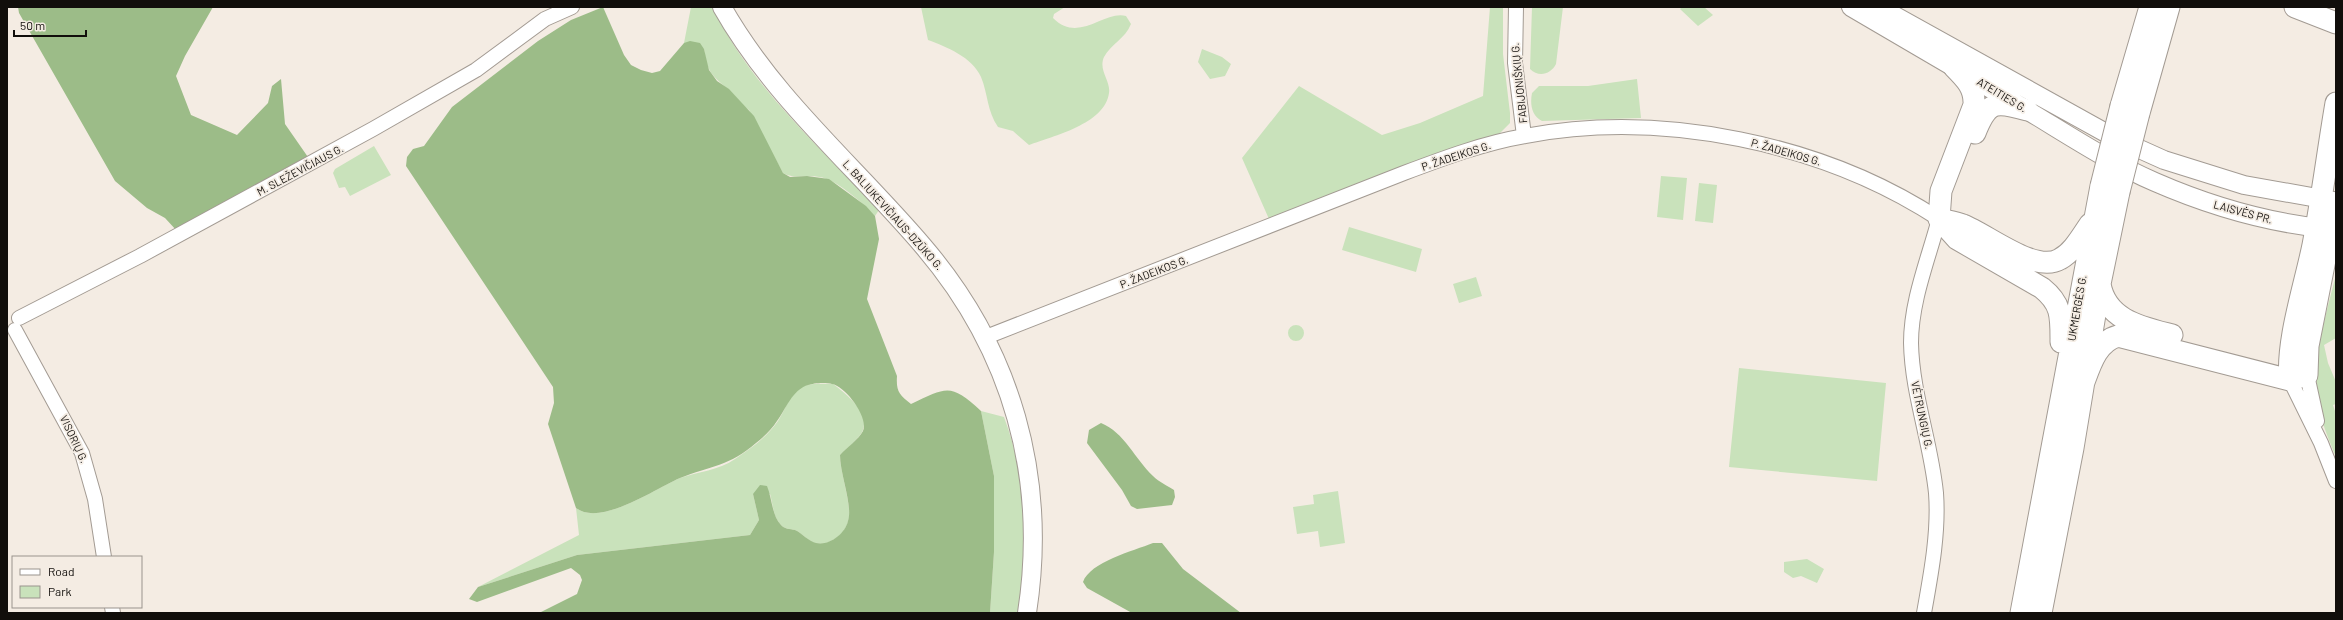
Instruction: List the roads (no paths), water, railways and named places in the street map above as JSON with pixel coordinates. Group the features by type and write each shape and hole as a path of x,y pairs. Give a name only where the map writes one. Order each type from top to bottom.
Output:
{"highway":[{"name":"UKMERGĖS G.","path":"2021,613 2072,386 2100,284 2110,189 2130,109 2150,7"},
{"name":"UKMERGĖS G.","path":"2130,109 2169,7"},
{"path":"2295,7 2336,23"},
{"path":"1954,67 1967,80 1973,90 1974,105 1941,191 1939,219 1957,239 2042,288 2052,296 2060,312 2072,386"},
{"path":"2295,373 2328,229 2331,201 2336,103"},
{"path":"1939,219 1958,181 1982,116 1989,107 1997,104 2027,110"},
{"name":"UKMERGĖS G.","path":"2041,613 2073,448 2072,386 2093,219 2110,189"},
{"path":"1939,219 1963,225 2027,258 2048,262 2060,259 2067,253 2093,219"},
{"path":"2100,284 2107,306 2121,317 2168,334 2295,373"},
{"path":"2072,386 2100,348 2111,338 2118,336 2295,373"}],"main road":[{"name":"L. BALIUKEVIČIAUS-DZŪKO G.","path":"722,7 746,47 785,97 922,244 945,272 986,337 1013,404 1026,455 1033,528 1032,572 1026,613"},
{"name":"ATEITIES G.","path":"1851,7 2106,156 2154,181"},
{"name":"ATEITIES G.","path":"1879,7 2115,138 2164,160 2244,185 2331,201"},
{"name":"LAISVĖS PR.","path":"2154,181 2202,200 2247,214 2328,229"}],"street":[{"name":"M. SLEŽEVIČIAUS G.","path":"12,323 140,256 373,130 476,70 545,19 572,7"},
{"name":"FABIJONIŠKIŲ G.","path":"1516,7 1515,63 1524,136"},
{"name":"P. ŽADEIKOS G.","path":"986,337 1404,173 1463,152 1524,136 1564,131 1620,128 1724,136 1774,148 1839,169 1920,207 1939,219"},
{"name":"VĖTRUNGIŲ G.","path":"1924,613 1936,510 1932,466 1913,373 1911,342 1918,292 1939,219"},
{"name":"VISORIŲ G.","path":"12,323 82,452 94,499 104,556"},
{"path":"2295,373 2336,481"}]}
